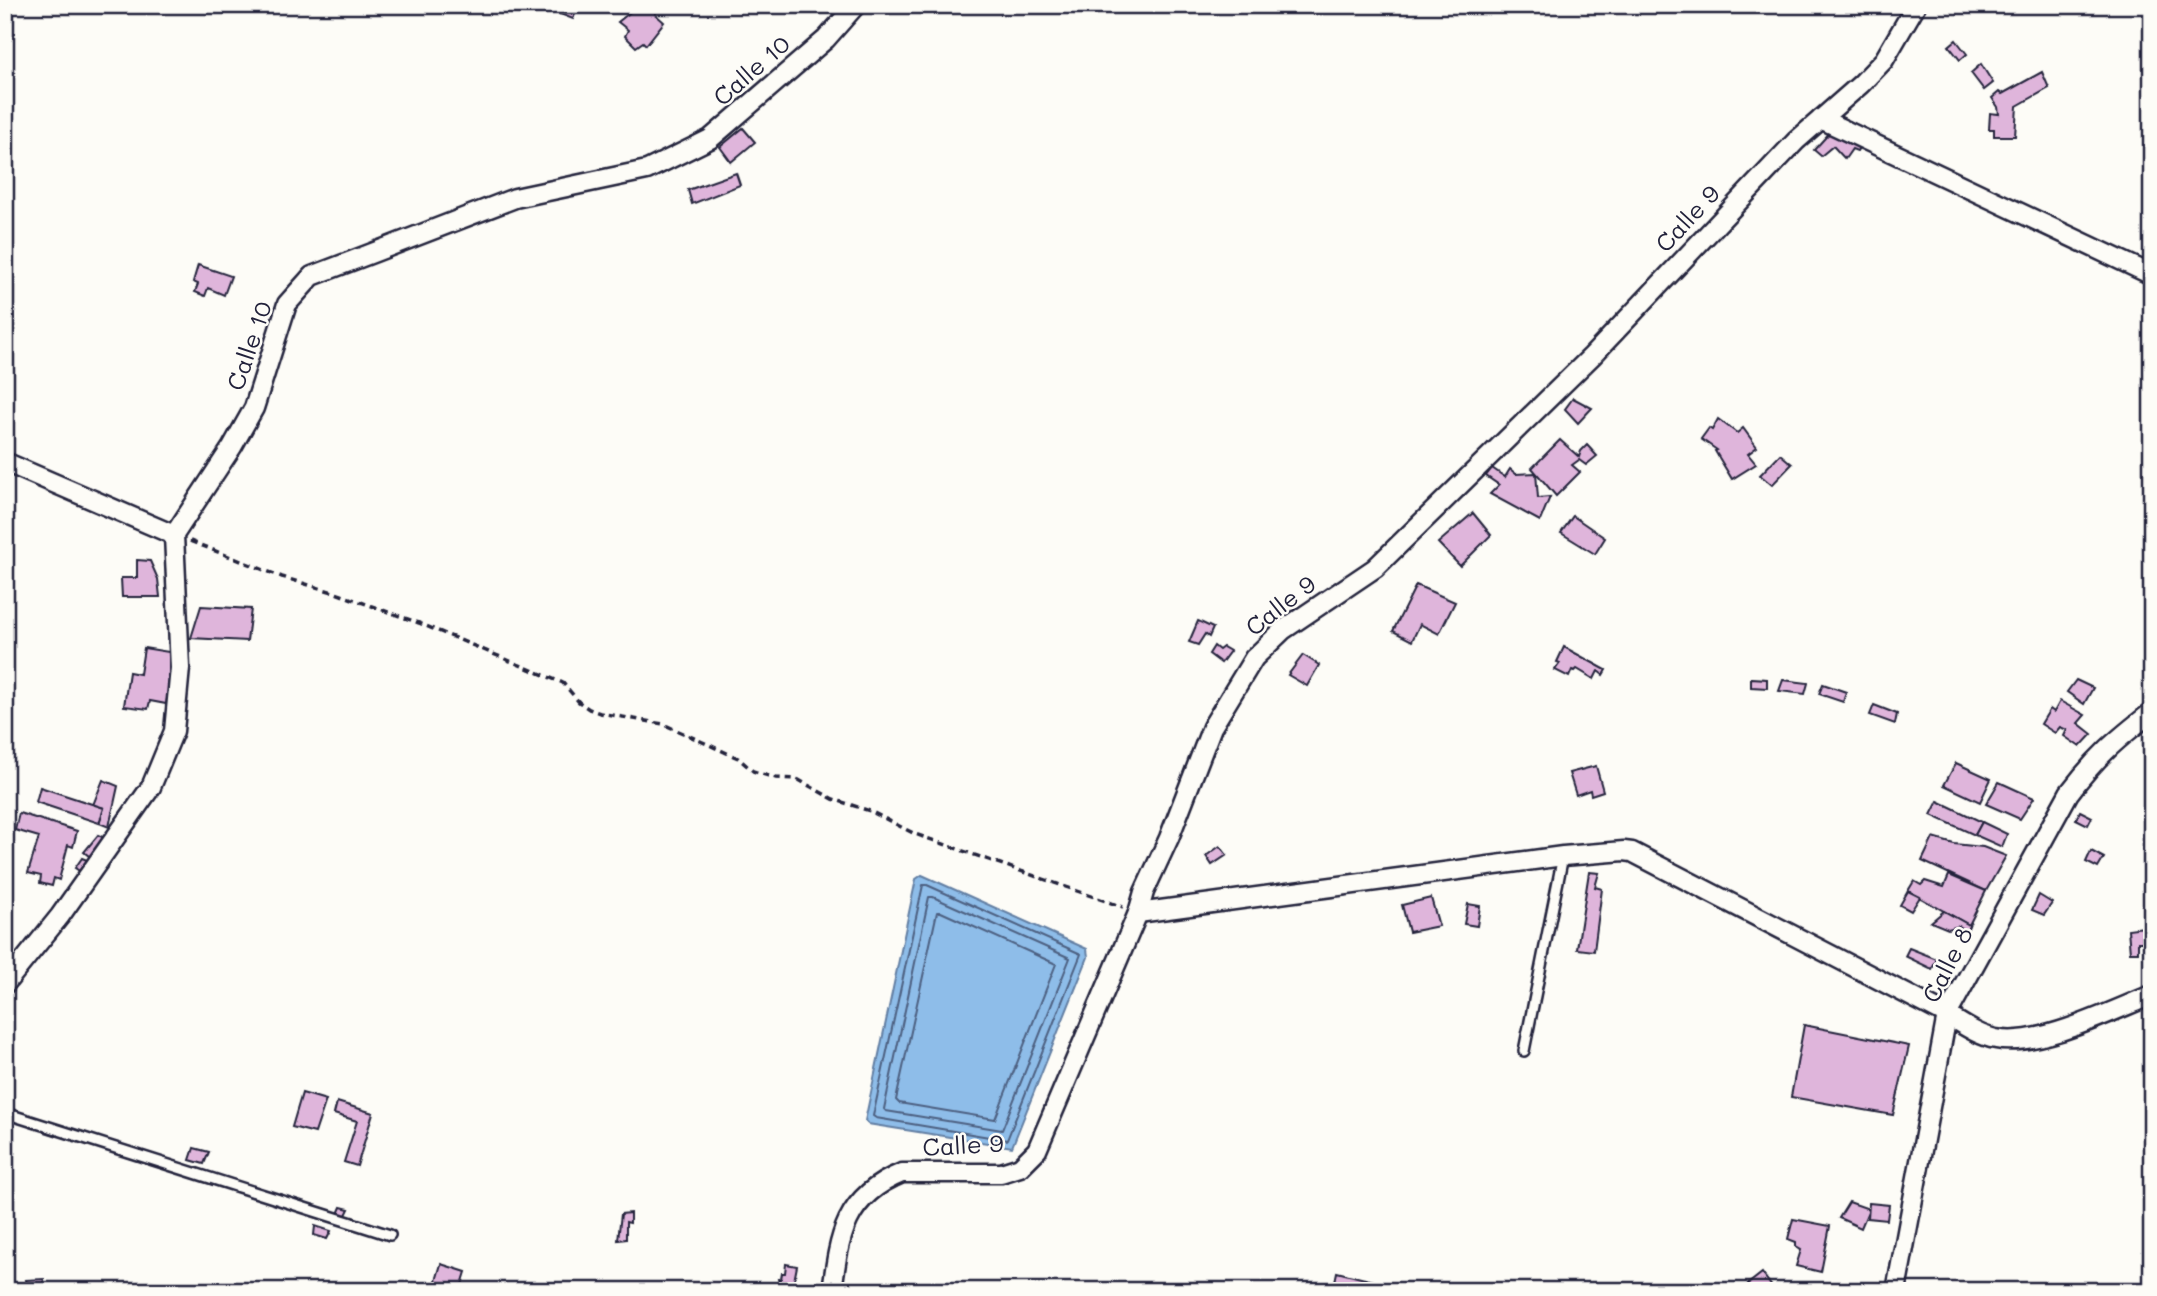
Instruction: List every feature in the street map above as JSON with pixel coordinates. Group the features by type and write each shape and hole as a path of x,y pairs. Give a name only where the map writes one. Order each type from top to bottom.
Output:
{"street":[{"name":"Calle 10","path":"174,535 232,447 254,408 287,304 312,276 515,198 647,170 710,139 826,39 856,5"},
{"name":"Calle 9","path":"832,1291 845,1224 857,1205 887,1179 902,1173 1001,1173 1020,1167 1037,1150 1138,913 1144,892 1169,838 1212,727 1254,658 1283,630 1375,568 1592,356 1796,141 1885,60 1916,5"},
{"path":"1821,118 2152,275"},
{"path":"5,461 174,535 180,668 174,731 151,787 61,916 5,984"},
{"name":"Calle 8","path":"1896,1291 1947,1015 2070,793 2089,766 2152,712"},
{"path":"1138,913 1563,856 1624,851 1632,852 1994,1039 2019,1041 2043,1037 2152,995"}],"lane":[{"path":"1524,1051 1563,856"},
{"path":"5,1113 390,1234"}],"path":[{"path":"174,535 282,577 419,622 563,683 579,702 589,709 663,724 738,758 754,771 776,778 797,779 833,799 870,811 915,834 1138,913"}],"water":[{"path":"922,875 1087,949 1088,957 1012,1147 868,1124 865,1121 916,879"}],"building":[{"path":"559,5 579,5 573,19 555,12"},
{"path":"639,5 660,5 655,14 664,22 646,45 643,42 636,47 625,36 628,30 618,22"},
{"path":"1956,40 1967,54 1960,60 1949,46"},
{"path":"1981,64 1993,83 1984,90 1971,73"},
{"path":"2042,72 2049,88 2017,106 2015,136 1994,136 1994,129 1989,129 1990,113 1999,114 1992,98"},
{"path":"743,128 755,142 731,162 720,147"},
{"path":"1833,129 1862,143 1857,151 1852,149 1845,159 1833,146 1821,156 1814,150"},
{"path":"736,173 740,185 692,204 688,190"},
{"path":"198,265 231,276 224,295 208,288 205,296 195,292 198,284 193,282"},
{"path":"1573,398 1592,408 1578,423 1565,409"},
{"path":"1718,419 1737,433 1743,428 1757,447 1748,454 1756,464 1732,479 1715,451 1717,450 1701,439 1709,428 1712,430"},
{"path":"1560,440 1579,457 1587,445 1597,456 1586,465 1579,460 1572,465 1580,472 1556,496 1532,468"},
{"path":"1780,454 1792,464 1772,485 1760,475"},
{"path":"1492,468 1505,477 1510,469 1516,474 1536,473 1538,498 1550,497 1540,521 1490,494 1499,485 1486,476"},
{"path":"1473,513 1491,535 1460,566 1438,543"},
{"path":"1573,516 1605,538 1595,554 1561,533"},
{"path":"137,560 150,561 158,579 160,597 122,597 121,578 137,578"},
{"path":"1416,585 1455,602 1439,634 1420,624 1412,641 1393,631"},
{"path":"201,606 251,609 247,641 191,638"},
{"path":"1198,621 1213,628 1209,637 1205,634 1198,645 1189,642"},
{"path":"2152,623 2152,640 2144,630"},
{"path":"1214,646 1219,650 1223,647 1230,651 1221,663 1209,654"},
{"path":"1564,647 1606,670 1603,675 1598,671 1594,679 1577,669 1572,670 1569,677 1555,670 1560,663 1557,662"},
{"path":"144,648 175,653 166,704 150,701 148,709 124,706 129,672 140,674"},
{"path":"1303,655 1319,665 1307,686 1288,675"},
{"path":"1751,678 1767,679 1767,688 1751,687"},
{"path":"1783,680 1808,683 1805,694 1779,691"},
{"path":"2076,680 2093,688 2084,704 2067,692"},
{"path":"1823,684 1846,692 1843,702 1819,694"},
{"path":"2060,701 2085,715 2078,723 2092,734 2080,747 2064,736 2067,730 2060,727 2055,733 2041,724 2050,709 2054,712"},
{"path":"1874,705 1897,714 1895,724 1870,715"},
{"path":"1956,763 1991,779 1980,802 1944,785"},
{"path":"1596,766 1603,791 1591,795 1590,790 1576,795 1569,773"},
{"path":"103,780 118,786 109,827 99,823 104,808 93,805"},
{"path":"1999,782 2034,798 2020,819 1986,804"},
{"path":"40,787 104,808 99,823 36,802"},
{"path":"1938,801 1982,822 1975,835 1931,815"},
{"path":"2080,811 2092,817 2088,825 2076,819"},
{"path":"19,813 77,831 73,847 68,845 59,880 54,878 52,886 40,883 41,876 28,873 39,837 15,830"},
{"path":"1982,822 2007,834 2002,847 1975,835"},
{"path":"98,835 109,840 94,860 84,852"},
{"path":"1933,838 1954,844 1983,847 2006,856 1986,891 1922,861"},
{"path":"1220,846 1227,855 1212,865 1206,856"},
{"path":"2091,851 2104,858 2098,868 2086,862"},
{"path":"82,858 97,864 88,877 75,868"},
{"path":"1589,872 1599,873 1595,887 1602,889 1594,951 1577,949"},
{"path":"1949,875 1986,891 1969,925 1908,891 1914,881 1921,885 1925,881 1944,887"},
{"path":"1908,891 1920,897 1911,911 1900,905"},
{"path":"2039,895 2052,903 2044,915 2032,910"},
{"path":"1431,898 1439,926 1409,932 1402,905"},
{"path":"1468,904 1480,906 1477,926 1464,924"},
{"path":"1944,911 1969,925 1967,931 1959,926 1948,929 1931,922"},
{"path":"2152,926 2152,942 2138,942 2138,952 2130,952 2128,929"},
{"path":"1909,948 1937,959 1932,969 1905,956"},
{"path":"1804,1025 1909,1046 1893,1115 1791,1097"},
{"path":"302,1093 326,1100 315,1133 292,1127"},
{"path":"337,1102 373,1113 357,1166 344,1162 357,1121 334,1114"},
{"path":"194,1148 209,1152 204,1164 190,1160"},
{"path":"1849,1202 1869,1209 1861,1228 1839,1218"},
{"path":"1869,1203 1889,1205 1887,1220 1868,1218"},
{"path":"341,1207 349,1209 344,1219 337,1216"},
{"path":"630,1213 630,1223 626,1222 626,1239 618,1240 621,1214"},
{"path":"1793,1219 1830,1226 1821,1272 1796,1266 1801,1250 1796,1247 1796,1242 1788,1239"},
{"path":"315,1226 331,1231 327,1239 314,1235"},
{"path":"441,1264 466,1272 460,1291 433,1291"},
{"path":"786,1264 797,1266 794,1281 799,1291 781,1291 782,1283 779,1283 778,1279 785,1273"},
{"path":"1337,1272 1365,1279 1362,1291 1333,1291"},
{"path":"1762,1273 1772,1287 1768,1291 1753,1291 1748,1284"},
{"path":"44,1279 44,1291 28,1291 26,1280"},
{"path":"1365,1279 1383,1283 1382,1291 1362,1291"}]}
